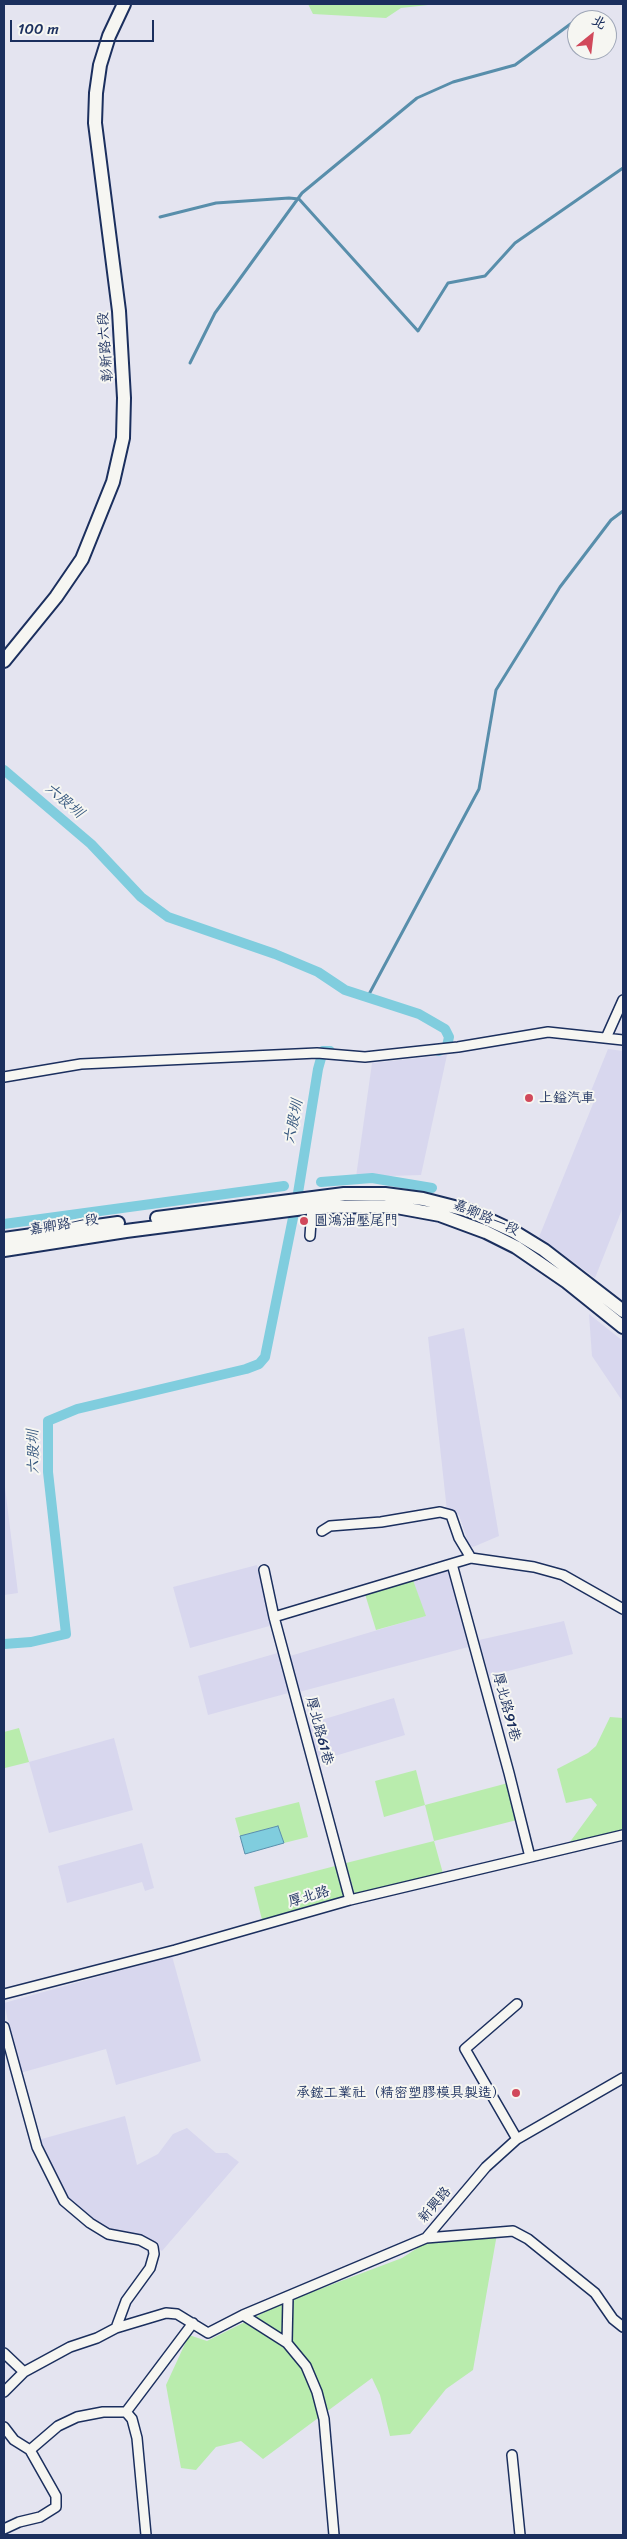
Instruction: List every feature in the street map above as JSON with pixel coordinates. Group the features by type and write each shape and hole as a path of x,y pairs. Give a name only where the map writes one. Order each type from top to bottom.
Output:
{"street":[{"name":"彰新路六段","path":"4,661 56,597 82,559 113,482 123,438 119,311 95,123 96,93 100,65 109,36 124,4"},
{"path":"606,1038 623,1000"},
{"path":"4,1077 81,1064 317,1053 365,1057 420,1052 548,1032 623,1040"},
{"name":"嘉卿路一段","path":"311,1202 385,1194 423,1199 470,1211 513,1231 544,1250 623,1311"},
{"path":"278,1207 311,1202 310,1236"},
{"name":"嘉卿路一段","path":"311,1202 391,1206 440,1215 465,1223 509,1243 536,1260 623,1327"},
{"name":"嘉卿路一段","path":"4,1239 278,1207"},
{"name":"嘉卿路一段","path":"4,1250 278,1207"},
{"path":"322,1531 330,1526 381,1522 440,1512 451,1515 459,1538 471,1558"},
{"path":"274,1618 471,1558 534,1567 563,1575 623,1609"},
{"name":"厚北路91巷","path":"452,1564 510,1773 530,1858"},
{"name":"厚北路61巷","path":"264,1570 274,1618 350,1900"},
{"name":"厚北路","path":"4,1994 175,1950 350,1900 623,1835"},
{"path":"517,2004 465,2049 517,2139"},
{"path":"4,2027 37,2147 64,2201 90,2223 108,2234 140,2240 153,2247 154,2254 150,2268 126,2301 116,2328"},
{"name":"新興路","path":"193,2323 208,2333 243,2315 426,2238 486,2167 517,2139 623,2078"},
{"path":"426,2238 513,2231 528,2239 595,2293 613,2319 623,2327"},
{"path":"288,2297 288,2343"},
{"path":"4,2392 24,2372 70,2348 116,2328 166,2313 177,2314 193,2323 126,2412"},
{"path":"243,2315 288,2343 306,2366 317,2392 324,2419 334,2535"},
{"path":"4,2353 24,2372"},
{"path":"30,2450 58,2426 77,2417 103,2412 126,2412 132,2419 137,2438 146,2535"},
{"path":"4,2427 14,2440 30,2450 56,2496 56,2507 40,2517 19,2522 4,2529"},
{"path":"512,2455 520,2535"}],"shaded area":[{"path":"608,1049 623,1051 623,1207 595,1278 539,1237 595,1099 589,1096"},
{"path":"447,1055 421,1175 356,1177 372,1063"},
{"path":"589,1314 623,1341 623,1402 592,1356"},
{"path":"464,1328 499,1536 473,1547 469,1545 459,1515 447,1511 428,1337"},
{"path":"4,1479 18,1593 4,1595"},
{"path":"257,1565 273,1625 190,1648 173,1587"},
{"path":"452,1570 472,1646 299,1692 290,1656 425,1616 413,1580"},
{"path":"564,1621 573,1654 489,1676 479,1640"},
{"path":"281,1652 292,1692 208,1715 198,1676"},
{"path":"394,1698 405,1735 318,1761 308,1724"},
{"path":"114,1738 133,1810 49,1833 29,1762"},
{"path":"142,1843 154,1888 145,1891 142,1882 67,1903 58,1866"},
{"path":"172,1956 201,2061 116,2085 106,2049 20,2073 4,2003"},
{"path":"125,2116 137,2165 158,2154 173,2134 187,2128 216,2153 227,2153 239,2162 162,2251 147,2240 115,2234 86,2219 68,2203 38,2140"}],"green space":[{"path":"308,4 437,4 401,8 386,18 313,14"},
{"path":"413,1580 426,1616 376,1630 365,1594"},
{"path":"610,1717 623,1718 623,1834 564,1850 597,1805 591,1798 566,1803 557,1769 588,1753 596,1746"},
{"path":"19,1728 29,1762 5,1768 4,1732"},
{"path":"416,1770 425,1805 384,1817 375,1781"},
{"path":"508,1783 517,1820 434,1841 425,1805"},
{"path":"299,1802 308,1837 284,1843 278,1826 240,1836 235,1818"},
{"path":"434,1841 444,1877 355,1895 346,1863"},
{"path":"339,1865 347,1899 263,1924 254,1887"},
{"path":"497,2234 473,2370 446,2389 410,2434 390,2436 380,2395 372,2378 263,2459 241,2441 216,2447 196,2470 181,2468 166,2385 189,2335 207,2341 283,2303 402,2258 433,2238"}],"water":[{"path":"278,1826 284,1843 245,1854 240,1836"}],"waterway":[{"path":"190,363 215,313 302,193 417,98 453,82 515,65 567,27"},
{"path":"160,217 216,203 299,199 418,331 448,283 485,276 515,243 623,168"},
{"path":"367,998 479,789 496,690 560,587 611,520 623,511"},
{"name":"六股圳","path":"4,770 91,844 141,897 168,917 275,954 318,972 345,990 419,1014 445,1029 449,1037 447,1046 439,1051"},
{"name":"六股圳","path":"4,1644 31,1642 66,1634 48,1472 48,1421 77,1409 246,1369 259,1364 265,1357 298,1193 318,1069 323,1051 330,1051"},
{"path":"321,1182 372,1178 432,1188"},
{"path":"4,1224 284,1186"}],"place":[{"name":"上鎰汽車","path":"529,1098"},
{"name":"圓鴻油壓尾門","path":"304,1221"},
{"name":"承鋐工業社（精密塑膠模具製造）","path":"516,2093"}]}
